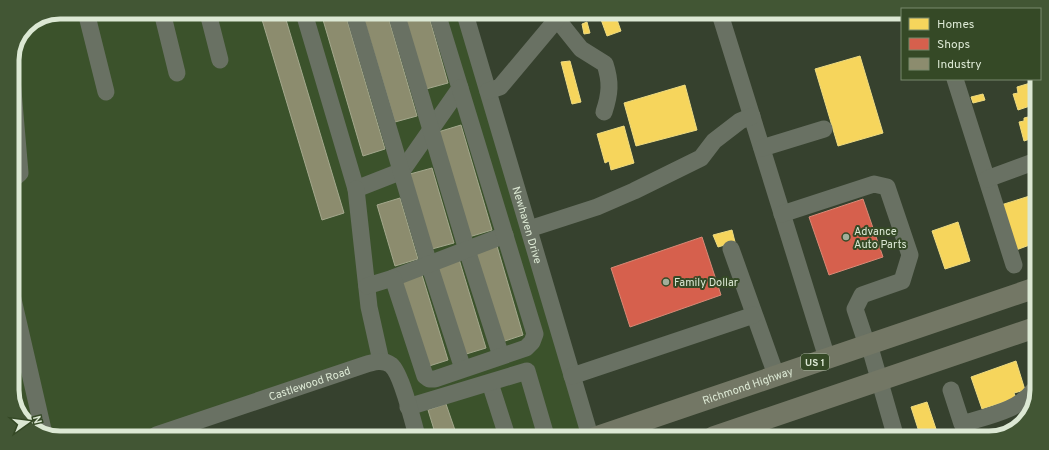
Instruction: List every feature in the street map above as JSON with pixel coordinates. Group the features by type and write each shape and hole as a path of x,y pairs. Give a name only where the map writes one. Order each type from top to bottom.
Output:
{"main road":[{"name":"Richmond Highway","path":"611,431 1030,290"},
{"path":"731,431 879,382 1030,329"}],"street":[{"path":"88,19 106,92"},
{"path":"164,19 177,73"},
{"path":"210,19 220,60"},
{"path":"306,19 356,189 369,308 381,361 391,365 398,374 415,431"},
{"path":"356,19 429,264 463,369"},
{"path":"398,19 430,130 501,356"},
{"path":"393,278 424,376 429,379 435,379 526,348 532,342 535,334 439,19"},
{"name":"Newhaven Drive","path":"467,19 588,431"},
{"path":"488,90 500,87 555,19"},
{"path":"559,19 581,49 605,64 609,76 609,96 604,112"},
{"path":"722,19 827,358"},
{"path":"955,80 1014,265"},
{"path":"356,189 402,171 460,88"},
{"path":"529,229 597,207 634,191 701,158 719,137 740,121 752,116"},
{"path":"762,148 824,129"},
{"path":"19,161 19,174"},
{"path":"987,179 1030,163"},
{"path":"782,214 874,184 887,188 910,255 902,281 862,295 855,309 868,345 894,431"},
{"path":"367,286 393,278 505,235"},
{"path":"731,249 776,376"},
{"path":"572,376 754,315"},
{"path":"19,325 42,427"},
{"name":"Castlewood Road","path":"168,431 364,365 381,361"},
{"path":"408,407 527,371 545,431"},
{"path":"490,383 505,431"},
{"path":"951,390 962,424 1013,407 1029,394"}],"shaded area":[{"path":"55,19 466,19 589,431 415,431 391,365 169,431 60,431 44,428 31,419 22,406 19,392 19,58 23,42 33,29 47,21"}],"building: Homes":[{"path":"601,19 617,19 621,31 607,36"},
{"path":"587,22 590,33 584,34 582,24"},
{"path":"860,56 883,133 838,146 815,69"},
{"path":"570,61 581,102 572,104 561,62"},
{"path":"1030,83 1030,106 1018,110 1013,94 1018,93 1017,87"},
{"path":"685,85 697,130 636,146 624,103"},
{"path":"983,94 985,100 973,103 971,97"},
{"path":"1030,116 1030,139 1024,141 1019,122 1024,121 1024,118"},
{"path":"624,126 634,163 611,170 609,161 605,163 597,134"},
{"path":"1030,196 1030,245 1016,250 1001,205"},
{"path":"958,222 970,261 945,269 932,231"},
{"path":"732,230 735,242 718,247 713,235"},
{"path":"1016,361 1025,390 1014,393 1016,398 982,409 971,377"},
{"path":"927,402 937,431 919,431 911,407"}],"building: Shops":[{"name":"Advance Auto Parts","path":"863,199 883,257 829,275 809,217"},
{"name":"Family Dollar","path":"702,237 721,295 630,327 611,268"}],"building: Industry":[{"path":"262,19 286,19 344,213 322,220"},
{"path":"323,19 347,19 385,149 363,156"},
{"path":"364,19 389,19 417,116 395,122"},
{"path":"406,19 430,19 448,83 426,89"},
{"path":"461,125 492,230 469,237 438,132"},
{"path":"432,168 454,243 432,249 410,174"},
{"path":"400,198 418,259 395,266 377,205"},
{"path":"497,246 523,335 502,342 475,252"},
{"path":"459,259 486,348 463,355 437,266"},
{"path":"422,275 448,360 426,367 400,282"},
{"path":"446,404 455,431 434,431 428,410"}],"place":[{"name":"Advance Auto Parts","path":"846,237"},
{"name":"Family Dollar","path":"666,282"}]}
